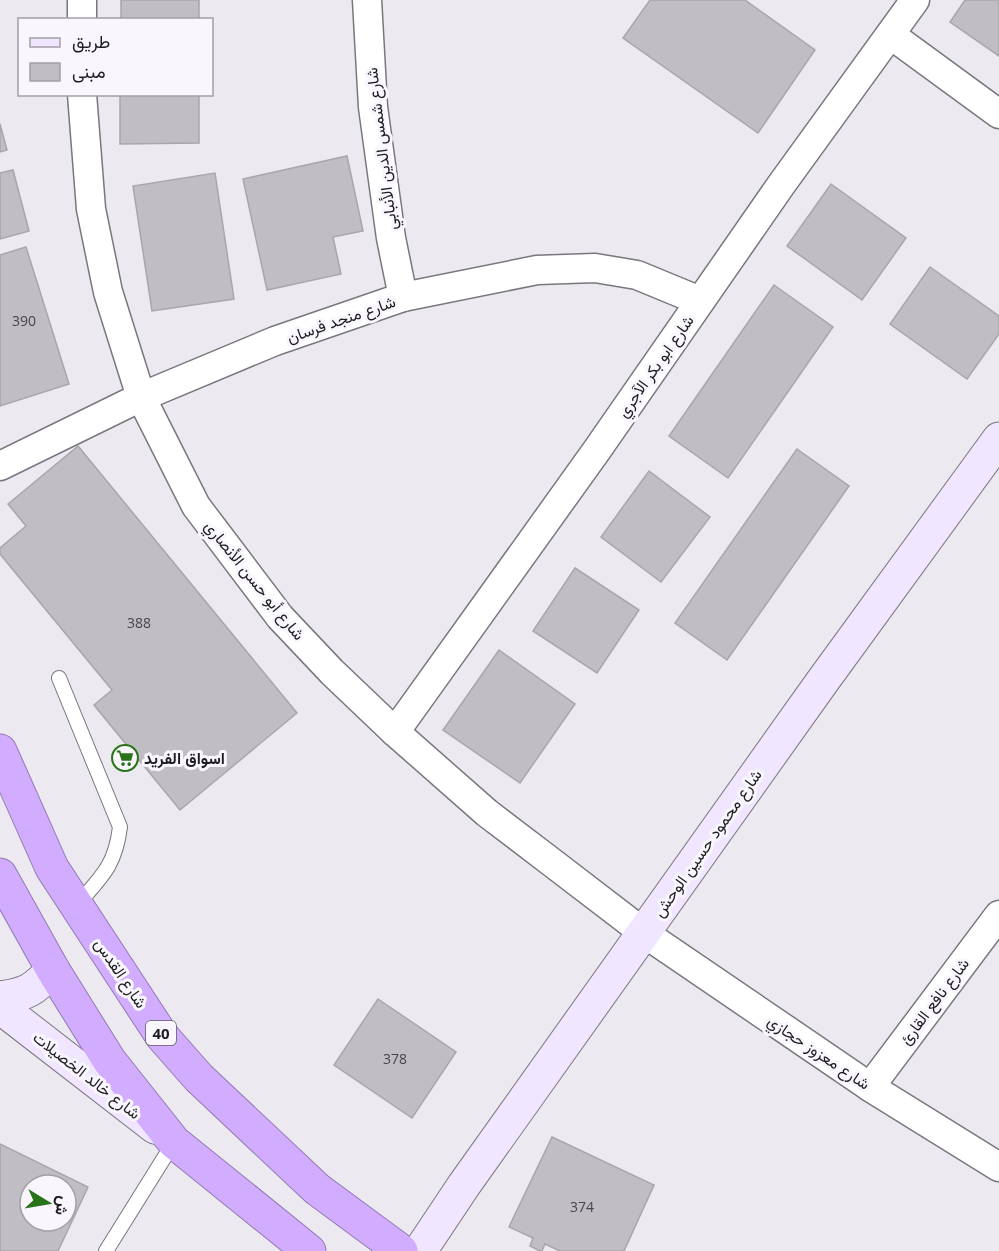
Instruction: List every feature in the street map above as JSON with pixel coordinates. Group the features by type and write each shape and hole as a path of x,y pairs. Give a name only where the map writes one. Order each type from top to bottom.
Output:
{"highway":[{"name":"شارع القدس","path":"0,752 52,868 162,1036 199,1077 317,1189 401,1251"},
{"path":"0,875 53,970 109,1060 174,1142 309,1251"}],"street":[{"path":"82,0 82,18"},
{"name":"شارع شمس الدين الأنبابي","path":"367,0 373,107 391,238 403,297"},
{"name":"شارع ابو بكر الآجري","path":"395,732 597,450 781,185 915,0"},
{"path":"891,35 999,114"},
{"name":"شارع أبو حسن الأنصاري","path":"82,96 91,209 108,292 141,397 196,506 280,617 332,672 395,732 487,813 644,933"},
{"name":"شارع منجد فرسان","path":"0,465 141,397 276,341 403,297 537,270 595,268 637,275 700,301"},
{"name":"شارع محمود حسين الوحش","path":"420,1251 464,1185 822,682 999,439"},
{"name":"شارع نافع القارئ","path":"870,1087 999,915"},
{"name":"شارع معزوز حجازي","path":"644,933 870,1087 999,1167"},
{"path":"0,998 20,995 35,989 53,970"},
{"name":"شارع خالد الخصيلات","path":"0,1007 174,1142"}],"lane":[{"path":"59,678 120,827 118,845 110,867 76,906"},
{"path":"106,1251 174,1142"}],"building":[{"path":"121,0 199,0 199,18 121,18"},
{"path":"650,0 745,0 815,50 758,133 623,38"},
{"path":"965,0 999,0 999,56 950,22"},
{"path":"120,96 199,96 199,143 120,144"},
{"path":"0,124 7,150 0,152"},
{"path":"347,156 363,231 333,237 341,274 267,290 243,179"},
{"path":"13,170 29,231 0,239 0,173"},
{"path":"215,173 234,299 152,311 133,186"},
{"path":"831,184 906,238 862,300 787,246"},
{"path":"26,247 69,384 0,406 0,255"},
{"path":"930,267 999,316 999,334 967,379 890,324"},
{"path":"774,285 833,327 728,478 669,436"},
{"path":"78,446 297,713 180,810 94,705 112,690 0,554 0,548 26,526 8,504"},
{"path":"797,449 849,486 727,660 675,623"},
{"path":"649,471 710,517 661,582 601,537"},
{"path":"575,568 639,610 597,673 533,631"},
{"path":"499,650 575,704 520,783 443,730"},
{"path":"378,999 456,1052 412,1118 334,1065"},
{"path":"552,1137 654,1185 624,1251 560,1251 545,1244 540,1251 530,1246 533,1238 509,1227"},
{"path":"0,1144 59,1173 18,1173 18,1233 66,1233 58,1251 0,1251"},
{"path":"78,1182 88,1187 78,1208"}],"place":[{"name":"اسواق الفريد","path":"125,758"}]}
